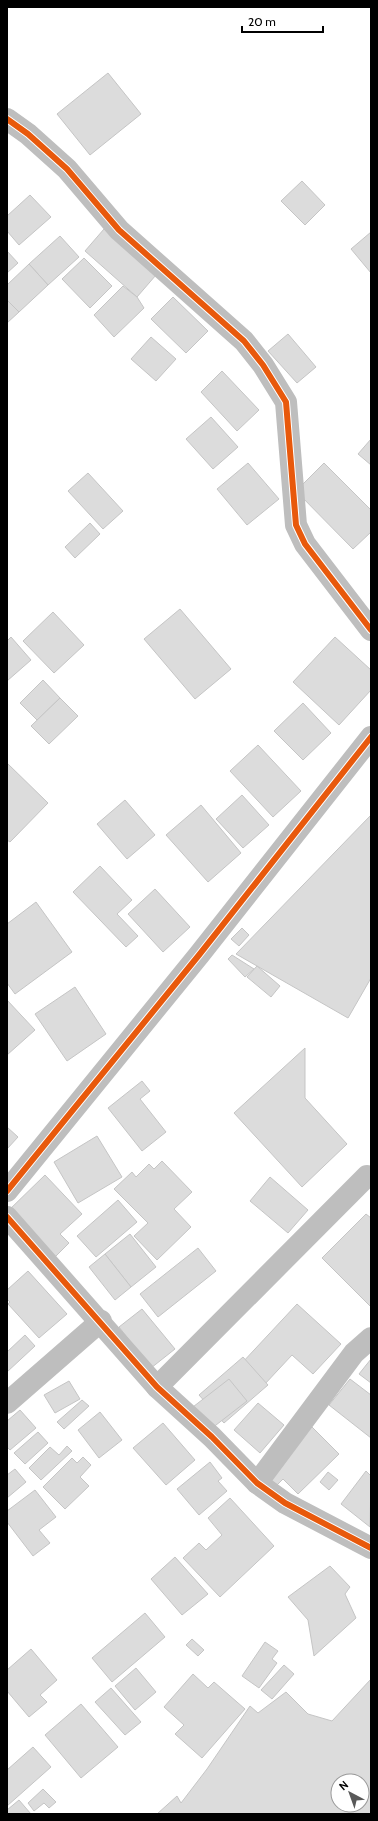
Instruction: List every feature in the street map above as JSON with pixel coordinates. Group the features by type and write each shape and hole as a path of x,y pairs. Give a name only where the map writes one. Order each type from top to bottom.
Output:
{"street":[{"path":"7,119 28,134 67,169 119,230 244,341 263,365 286,402 296,525 304,544 371,630"},
{"path":"7,1191 199,955 371,737"},
{"path":"157,1386 367,1176"},
{"path":"7,1217 101,1321 157,1386 212,1437 257,1483 285,1503 371,1548"},
{"path":"7,1403 101,1321"},
{"path":"257,1483 354,1353 371,1338"}],"building":[{"path":"108,73 141,114 90,155 57,114"},
{"path":"302,181 325,205 305,225 281,201"},
{"path":"30,195 51,217 19,245 7,231 7,216"},
{"path":"104,229 156,275 137,297 85,251"},
{"path":"371,232 371,273 351,249"},
{"path":"60,236 79,257 48,285 29,264"},
{"path":"7,251 18,263 7,273"},
{"path":"84,258 112,286 90,308 62,279"},
{"path":"29,264 48,285 19,312 7,300 7,285"},
{"path":"123,286 137,297 144,308 114,337 94,315"},
{"path":"173,297 208,331 186,353 151,319"},
{"path":"7,300 19,312 7,323"},
{"path":"288,334 316,367 297,383 268,351"},
{"path":"151,337 176,359 156,381 131,359"},
{"path":"222,371 259,410 237,431 201,392"},
{"path":"211,417 238,447 213,469 186,439"},
{"path":"371,439 371,465 358,454"},
{"path":"248,463 279,499 247,525 217,489"},
{"path":"324,463 371,510 371,532 353,549 296,491"},
{"path":"88,473 123,511 103,529 68,491"},
{"path":"90,523 100,534 75,558 65,547"},
{"path":"180,609 231,669 195,699 144,639"},
{"path":"53,612 84,645 54,673 23,641"},
{"path":"11,637 31,660 7,681 7,641"},
{"path":"335,637 371,670 371,690 339,725 293,682"},
{"path":"43,680 60,698 37,720 20,703"},
{"path":"60,698 78,716 49,744 31,726"},
{"path":"303,703 331,733 303,760 274,731"},
{"path":"258,745 301,791 273,817 230,771"},
{"path":"7,763 48,803 10,842 7,840"},
{"path":"242,795 269,825 243,848 216,819"},
{"path":"125,800 155,835 127,859 97,824"},
{"path":"201,805 241,853 208,882 166,835"},
{"path":"371,815 371,978 348,1018 236,954"},
{"path":"100,866 132,900 117,914 138,936 126,947 73,892"},
{"path":"155,889 190,927 163,952 128,914"},
{"path":"36,902 72,952 15,994 7,983 7,924"},
{"path":"242,928 249,935 239,946 231,939"},
{"path":"232,955 254,969 245,977 228,959"},
{"path":"257,966 280,986 271,997 247,977"},
{"path":"75,987 106,1034 67,1061 35,1014"},
{"path":"7,1000 35,1030 7,1055"},
{"path":"305,1048 305,1098 347,1144 302,1187 234,1113"},
{"path":"142,1081 150,1091 140,1099 166,1132 142,1151 108,1108"},
{"path":"7,1127 18,1137 7,1149"},
{"path":"97,1136 122,1177 78,1203 54,1162"},
{"path":"162,1161 192,1192 174,1209 191,1227 157,1260 134,1236 148,1223 114,1189 132,1172 136,1177 149,1164 154,1169"},
{"path":"45,1175 82,1214 60,1234 69,1243 52,1260 7,1212"},
{"path":"270,1177 308,1210 288,1233 250,1201"},
{"path":"118,1200 137,1222 96,1257 77,1236"},
{"path":"366,1214 371,1218 371,1307 322,1258"},
{"path":"130,1234 156,1267 131,1287 105,1254"},
{"path":"198,1248 216,1271 158,1317 140,1294"},
{"path":"105,1254 131,1287 115,1300 89,1267"},
{"path":"28,1271 67,1314 39,1338 8,1304 10,1302 7,1299 7,1290"},
{"path":"297,1304 341,1344 313,1374 292,1355 264,1385 241,1364"},
{"path":"142,1309 175,1349 151,1368 119,1327"},
{"path":"25,1335 35,1346 7,1372 7,1352"},
{"path":"243,1357 268,1385 224,1423 199,1395"},
{"path":"371,1359 371,1383 359,1374"},
{"path":"229,1379 247,1401 207,1432 189,1410"},
{"path":"350,1379 371,1395 371,1438 329,1405"},
{"path":"69,1381 80,1399 55,1413 44,1395"},
{"path":"82,1400 89,1406 64,1429 57,1422"},
{"path":"258,1403 284,1425 260,1453 234,1430"},
{"path":"20,1410 36,1428 10,1450 7,1447 7,1421"},
{"path":"100,1412 122,1440 99,1458 78,1430"},
{"path":"163,1423 195,1460 166,1485 133,1448"},
{"path":"312,1427 339,1454 298,1494 283,1479 270,1492 258,1481"},
{"path":"38,1432 48,1443 25,1464 14,1453"},
{"path":"67,1446 72,1451 41,1480 29,1468 50,1447 59,1455"},
{"path":"83,1457 91,1465 80,1477 89,1486 65,1509 43,1487 72,1458 77,1463"},
{"path":"210,1462 222,1478 218,1481 227,1491 199,1515 177,1489"},
{"path":"15,1469 26,1482 7,1498 7,1475"},
{"path":"366,1471 371,1476 370,1527 341,1504"},
{"path":"328,1472 338,1480 329,1490 320,1482"},
{"path":"35,1490 56,1517 39,1530 50,1543 33,1556 7,1522 7,1511"},
{"path":"230,1498 274,1546 220,1597 183,1558 199,1543 206,1550 222,1535 208,1518"},
{"path":"175,1557 208,1594 182,1615 151,1579"},
{"path":"330,1566 350,1587 345,1594 356,1618 314,1656 308,1620 288,1597"},
{"path":"145,1613 165,1637 112,1682 92,1658"},
{"path":"192,1639 204,1650 198,1656 186,1645"},
{"path":"265,1642 278,1651 272,1659 277,1663 259,1688 242,1676"},
{"path":"31,1649 57,1680 40,1695 47,1702 29,1717 7,1691 7,1670"},
{"path":"284,1665 294,1674 272,1699 261,1690"},
{"path":"136,1668 156,1692 135,1710 115,1686"},
{"path":"193,1674 208,1688 214,1682 245,1709 202,1758 175,1734 184,1725 164,1707"},
{"path":"371,1679 371,1814 157,1814 177,1796 181,1803 207,1769 250,1706 258,1713 286,1692 308,1714 332,1721"},
{"path":"111,1688 141,1722 125,1735 95,1702"},
{"path":"81,1704 118,1747 81,1778 45,1735"},
{"path":"33,1747 51,1767 7,1806 7,1770"},
{"path":"43,1789 56,1802 49,1808 44,1803 34,1811 28,1803"},
{"path":"19,1800 31,1814 7,1814 7,1810"}],"cycle path":[{"path":"7,119 28,134 67,169 119,230 244,341 263,365 286,402 296,525 305,544 371,630"},
{"path":"7,1191 199,955 371,737"},
{"path":"7,1217 157,1387 212,1437 257,1483 285,1503 371,1548"}]}
